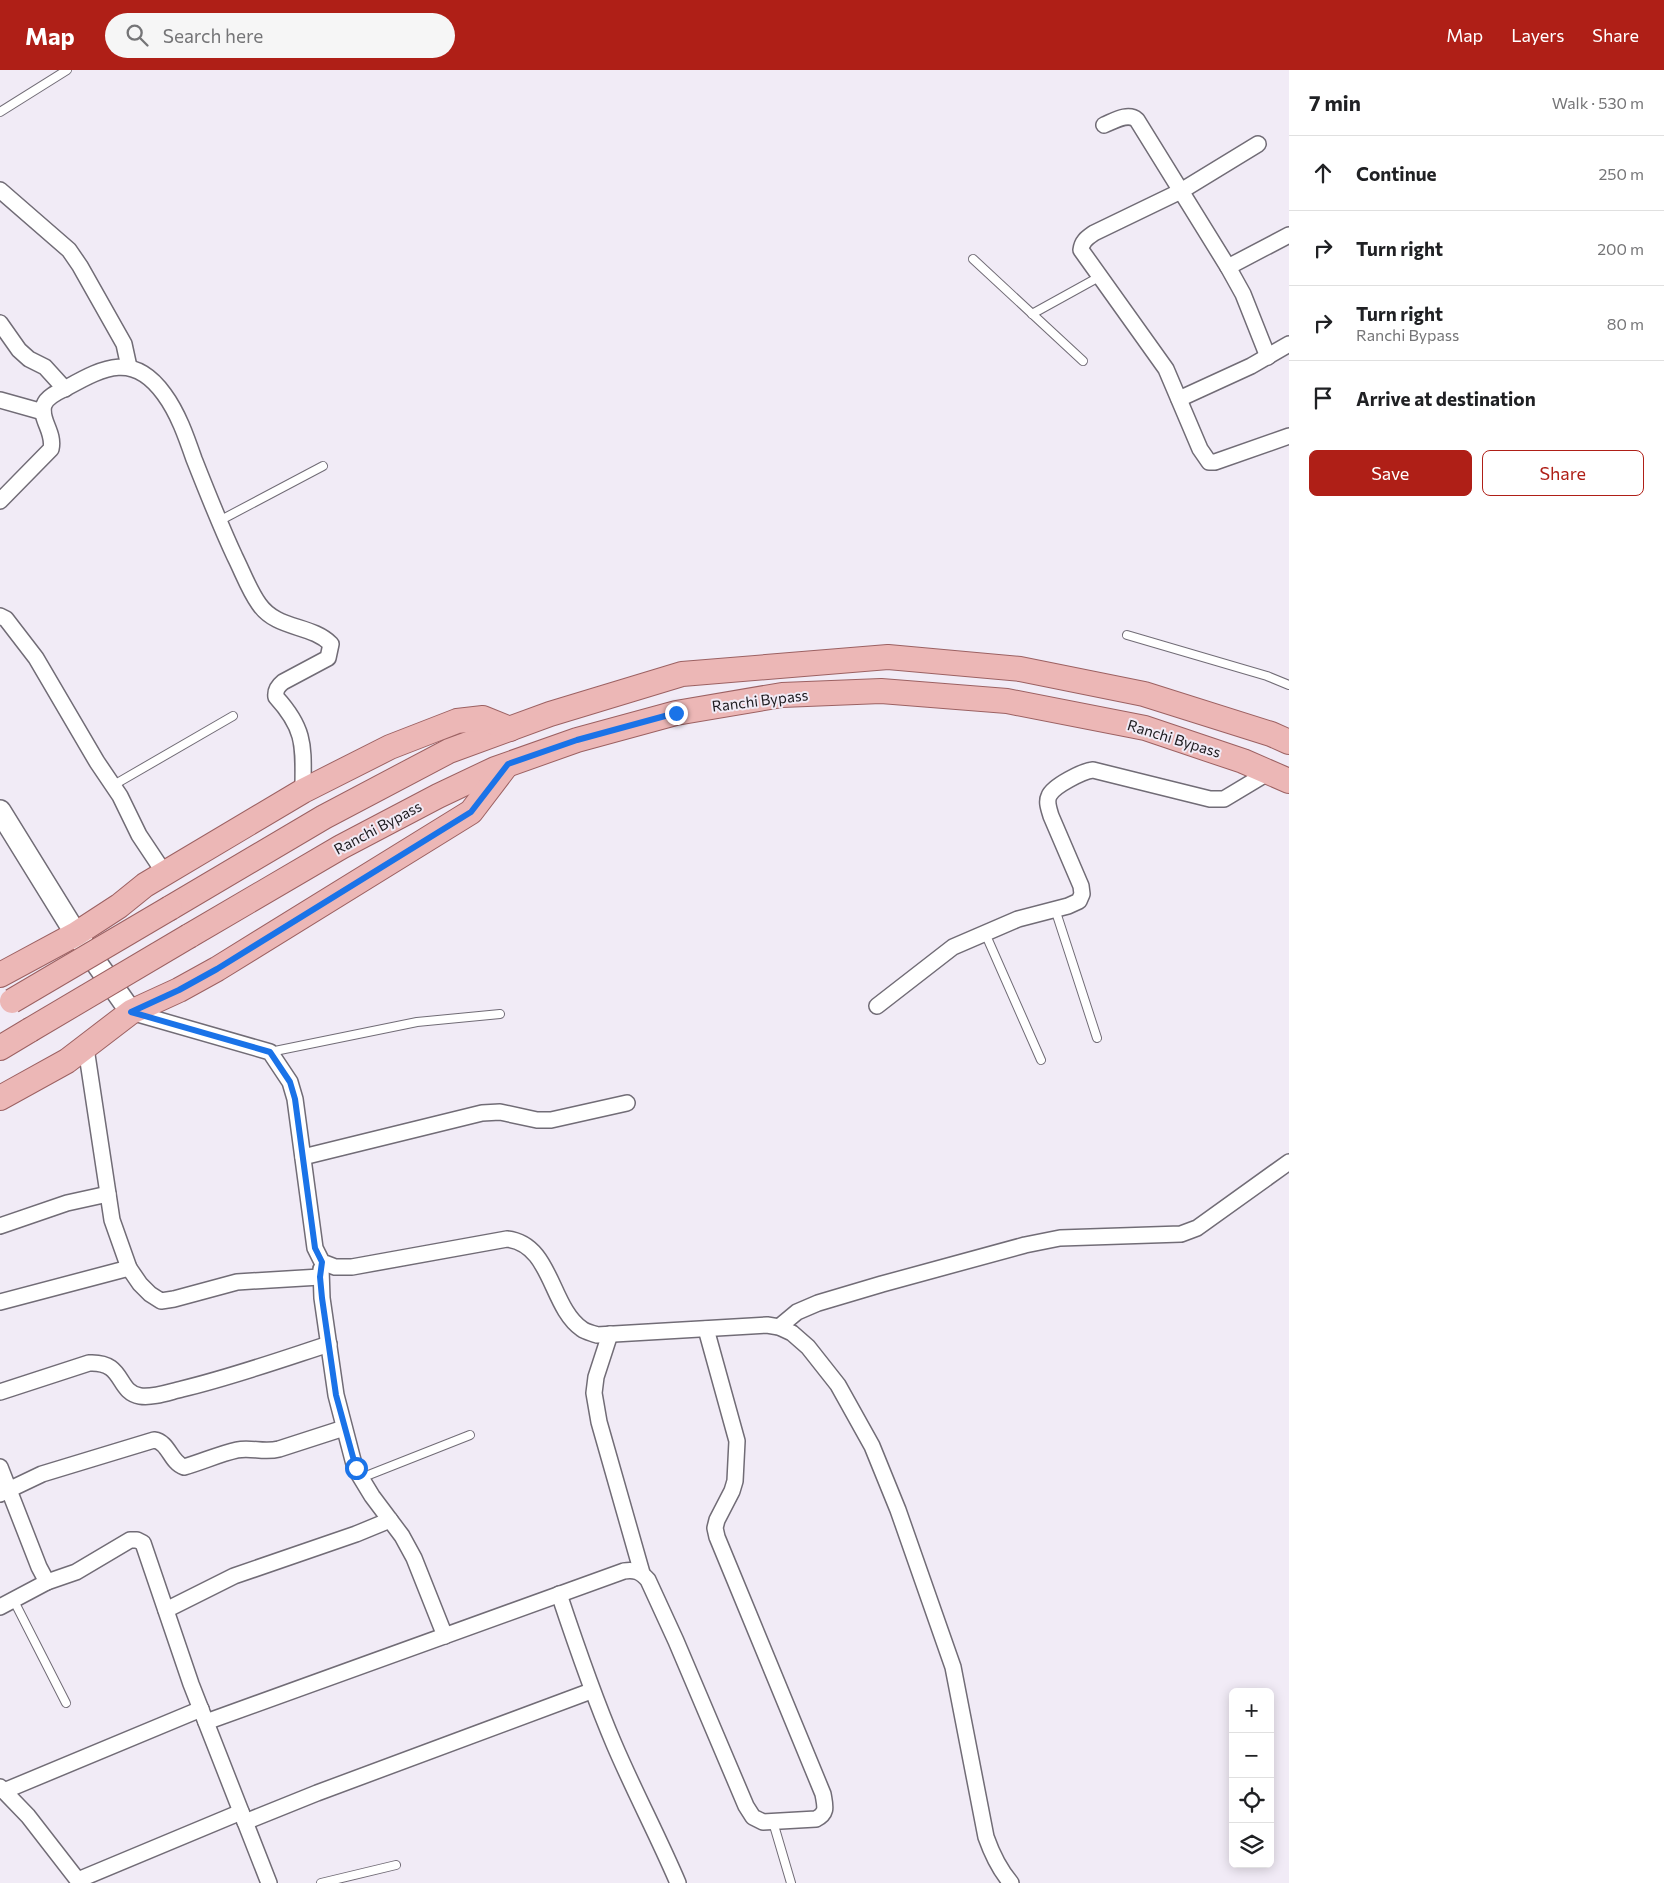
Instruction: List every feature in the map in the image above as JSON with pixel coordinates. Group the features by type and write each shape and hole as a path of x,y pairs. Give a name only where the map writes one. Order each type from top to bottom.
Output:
{"main road":[{"path":"6,1004 324,817 450,751 550,714 682,674 888,658 1020,669 1144,694 1271,734 1289,742"},
{"name":"Ranchi Bypass","path":"0,1048 341,847 438,796 508,764 577,740 676,713 782,695 881,691 1007,701 1145,728 1243,761 1279,776"},
{"path":"0,975 76,934 119,906 145,885 303,791 390,747 457,721 483,718 510,729"},
{"path":"0,1098 67,1061 131,1012 179,990 217,969 471,812 508,764"}],"street":[{"path":"1104,125 1127,116 1132,116 1137,120 1228,267 1242,294 1268,356"},
{"path":"1258,144 1181,191 1094,233 1082,244 1081,250 1166,369 1200,450 1209,462 1215,462 1289,436"},
{"path":"0,190 69,250 124,344 129,367"},
{"path":"1228,267 1289,235"},
{"path":"0,323 19,350 29,359 45,366 65,388"},
{"path":"1179,399 1289,344"},
{"path":"0,501 51,448 52,434 43,412 44,403 65,388 96,371 110,367 129,367 143,373 154,383 168,401 180,422 218,521 260,606 275,620 316,634 331,644 328,658 283,682 275,692 276,697 296,722 300,733 303,791"},
{"path":"0,400 43,412"},
{"path":"0,616 6,619 15,629 36,658 139,835 165,874"},
{"path":"877,1006 953,947 1018,919 1068,906 1079,900 1082,894 1081,886 1052,816 1048,798 1051,793 1079,773 1093,770 1210,799 1224,799 1279,776"},
{"path":"0,811 76,934 131,1012 270,1052 290,1082 295,1099 315,1248 321,1270 336,1395 344,1428 356,1468 414,1558 445,1636"},
{"path":"86,1048 112,1220 129,1268 140,1284 150,1294 161,1300 174,1299 236,1282 335,1267 352,1267 507,1239 517,1240 527,1246 537,1257 575,1322 582,1330 596,1335 767,1325 792,1332 808,1346 838,1385 872,1446 898,1510 953,1667 986,1837 993,1855 1004,1875 1011,1883"},
{"path":"303,1157 482,1113 500,1112 537,1120 551,1120 627,1103"},
{"path":"778,1327 797,1312 818,1303 1025,1245 1060,1238 1181,1234 1197,1228 1289,1162"},
{"path":"0,1226 67,1203 108,1194"},
{"path":"0,1302 129,1268"},
{"path":"610,1334 596,1378 594,1393 599,1422 642,1573 648,1580 676,1641 746,1806 753,1817 763,1822 816,1819 823,1815 826,1809 823,1794 716,1537 715,1528 717,1520 735,1481 737,1441 706,1328"},
{"path":"0,1392 89,1363 98,1362 111,1367 133,1393 140,1396 155,1395 222,1379 329,1344"},
{"path":"5,1491 42,1474 154,1440 162,1443 175,1461 184,1467 236,1450 274,1450 344,1428"},
{"path":"0,1467 5,1491 47,1582"},
{"path":"166,1610 234,1576 356,1534 390,1520"},
{"path":"0,1607 47,1582 76,1572 130,1540 137,1540 142,1543 204,1716 269,1883"},
{"path":"591,1691 317,1793 243,1817 79,1882 28,1816 2,1789 204,1716 445,1636 624,1571 632,1570 642,1573"},
{"path":"559,1594 591,1691 615,1747 658,1835 678,1883"}],"lane":[{"path":"0,112 67,70"},
{"path":"973,259 1084,361"},
{"path":"1032,314 1099,277"},
{"path":"218,521 323,466"},
{"path":"1127,635 1267,676 1289,685"},
{"path":"112,786 233,716"},
{"path":"1055,910 1097,1038"},
{"path":"985,933 1041,1060"},
{"path":"270,1052 417,1022 500,1014"},
{"path":"361,1478 470,1434"},
{"path":"13,1600 66,1703"},
{"path":"773,1822 791,1883"},
{"path":"321,1883 396,1865"}],"route":[{"path":"356,1468 347,1441 336,1395 322,1298 320,1277 322,1262 315,1248 295,1099 290,1082 270,1052 131,1012 179,990 217,969 471,812 508,764 577,740 676,713"}]}
